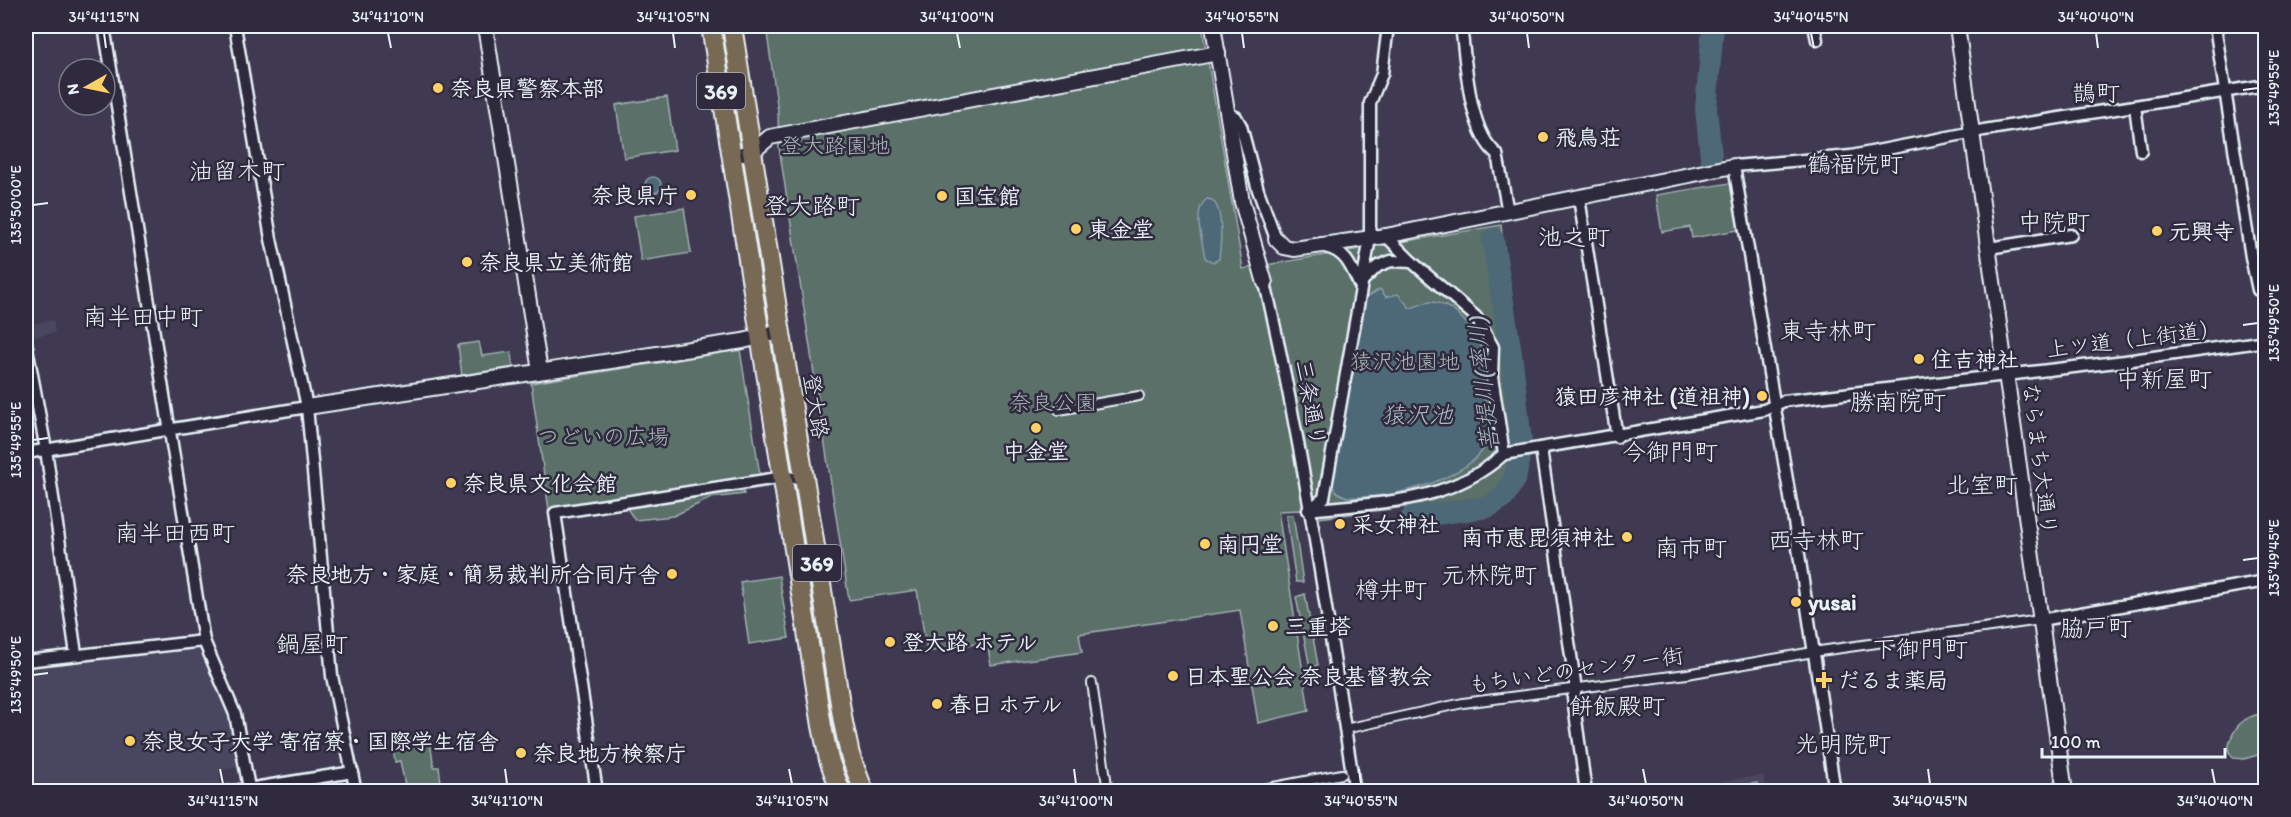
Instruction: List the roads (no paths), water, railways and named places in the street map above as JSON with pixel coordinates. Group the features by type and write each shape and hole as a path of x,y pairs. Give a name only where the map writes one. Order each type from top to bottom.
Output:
{"highway":[{"name":"登大路","path":"711,26 822,726 829,760 841,792"},
{"name":"登大路","path":"732,26 843,722 850,755 864,792"},
{"path":"822,726 843,722"}],"street":[{"path":"104,26 204,641 235,714 249,788"},
{"path":"235,26 271,239 307,407 332,676 356,792"},
{"path":"485,26 540,371"},
{"name":"三条通り","path":"1214,26 1242,202 1281,354 1355,792"},
{"path":"1308,510 1324,498 1359,284 1370,238 1370,103 1382,74 1388,26"},
{"path":"1461,26 1476,115 1487,147 1497,154 1508,212"},
{"path":"1814,26 1817,40"},
{"name":"ならまち大通り","path":"1957,26 2008,374 2065,792"},
{"path":"2215,26 2227,91 2251,257 2258,290 2264,291 2265,318"},
{"path":"732,156 752,153 770,137 1218,53"},
{"path":"1228,114 1236,117 1241,126 1258,190 1276,239 1284,247 1294,249 1386,236 1734,166 1836,158 1971,132 2265,85"},
{"path":"2134,106 2141,151"},
{"path":"1734,166 1834,792"},
{"path":"1579,198 1617,436"},
{"path":"1308,510 1406,501 1444,490 1480,474 1507,454 1492,377 1493,347 1484,327 1476,317 1412,262 1386,236"},
{"path":"1989,248 2071,236"},
{"path":"1320,245 1335,249 1347,259 1359,284"},
{"path":"1359,284 1378,266 1391,261 1412,262"},
{"path":"26,453 171,428 743,341 780,332"},
{"name":"上ツ道（上街道）","path":"1507,454 1764,410 1784,401 2125,361 2265,341"},
{"path":"26,342 46,450 76,654"},
{"path":"1059,410 1139,396"},
{"path":"1541,449 1576,690 1573,698 1586,792"},
{"path":"597,792 555,513 783,477 795,478 804,483"},
{"path":"2040,620 2265,581"},
{"name":"もちいどのセンター街","path":"1345,729 1463,704 1576,690 1754,664 1813,652 2040,620"},
{"path":"26,661 204,641"},
{"path":"1092,683 1108,792"},
{"path":"228,792 353,772"},
{"path":"1247,792 1342,774"}],"water":[{"path":"653,177 661,185 653,193 645,185"},
{"path":"1207,199 1212,200 1216,205 1220,219 1219,259 1213,262 1205,258 1199,227 1202,204"},
{"name":"猿沢池","path":"1380,289 1386,297 1398,294 1410,308 1429,302 1442,304 1467,324 1482,351 1484,363 1482,388 1491,428 1487,443 1477,457 1446,477 1427,485 1391,494 1351,497 1340,494 1331,485 1365,298"},
{"path":"1757,783 1758,791 1736,791 1735,787"}],"waterway":[{"name":"菩提川(率川)","path":"1711,156 1706,109 1713,26"},
{"name":"菩提川(率川)","path":"1412,517 1488,507 1504,497 1516,476 1521,442 1512,360 1493,239"}],"place":[{"name":"奈良県警察本部","path":"438,88"},
{"name":"飛鳥荘","path":"1543,137"},
{"name":"奈良県庁","path":"691,195"},
{"name":"国宝館","path":"942,196"},
{"name":"東金堂","path":"1076,229"},
{"name":"元興寺","path":"2157,231"},
{"name":"奈良県立美術館","path":"467,262"},
{"name":"住吉神社","path":"1919,359"},
{"name":"猿田彦神社 (道祖神)","path":"1762,396"},
{"name":"中金堂","path":"1036,428"},
{"name":"奈良県文化会館","path":"451,483"},
{"name":"采女神社","path":"1340,524"},
{"name":"南市恵毘須神社","path":"1627,537"},
{"name":"南円堂","path":"1205,544"},
{"name":"奈良地方・家庭・簡易裁判所合同庁舎","path":"672,574"},
{"name":"yusai","path":"1796,602"},
{"name":"三重塔","path":"1273,626"},
{"name":"登大路 ホテル","path":"890,642"},
{"name":"日本聖公会 奈良基督教会","path":"1173,676"},
{"name":"だるま薬局","path":"1824,680"},
{"name":"春日 ホテル","path":"937,704"},
{"name":"奈良女子大学 寄宿寮・国際学生宿舎","path":"130,741"},
{"name":"奈良地方検察庁","path":"521,753"}],"district":[{"name":"鵲町","path":"2096,92"},
{"name":"鶴福院町","path":"1855,163"},
{"name":"油留木町","path":"237,170"},
{"name":"登大路町","path":"812,205"},
{"name":"中院町","path":"2054,221"},
{"name":"池之町","path":"1574,236"},
{"name":"南半田中町","path":"143,316"},
{"name":"東寺林町","path":"1828,330"},
{"name":"中新屋町","path":"2164,378"},
{"name":"勝南院町","path":"1898,401"},
{"name":"今御門町","path":"1670,451"},
{"name":"北室町","path":"1982,484"},
{"name":"南半田西町","path":"175,532"},
{"name":"西寺林町","path":"1816,539"},
{"name":"南市町","path":"1691,547"},
{"name":"元林院町","path":"1489,574"},
{"name":"樽井町","path":"1391,589"},
{"name":"脇戸町","path":"2096,627"},
{"name":"鍋屋町","path":"312,643"},
{"name":"下御門町","path":"1920,648"},
{"name":"餅飯殿町","path":"1617,705"},
{"name":"光明院町","path":"1843,743"}],"park label":[{"name":"登大路園地","path":"835,145"},
{"name":"猿沢池園地","path":"1405,361"},
{"name":"奈良公園","path":"1053,402"},
{"name":"つどいの広場","path":"603,436"}]}
